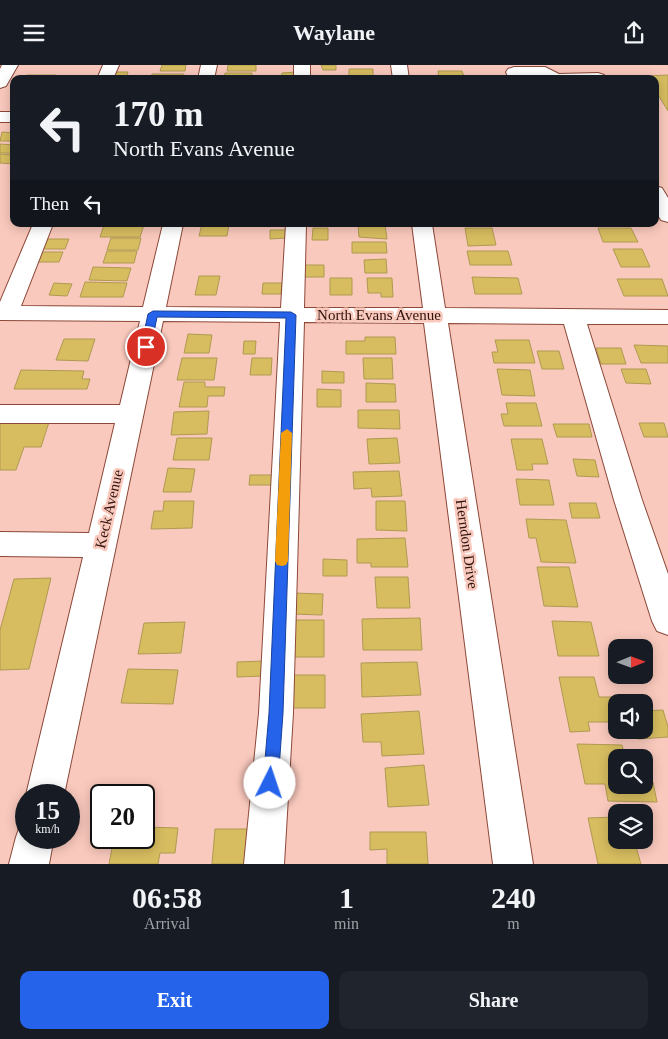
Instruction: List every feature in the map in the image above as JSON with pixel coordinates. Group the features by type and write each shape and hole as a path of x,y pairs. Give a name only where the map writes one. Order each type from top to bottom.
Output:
{"street":[{"path":"0,83 10,65"},
{"path":"515,75 514,72 544,72 549,75"},
{"path":"659,199 668,216"},
{"path":"4,313 42,227"},
{"name":"Keck Avenue","path":"47,784 173,227"},
{"path":"264,864 276,713 296,227"},
{"name":"Herndon Drive","path":"422,227 513,864"},
{"name":"North Evans Avenue","path":"4,313 668,317"},
{"path":"572,316 628,500 668,621"},
{"path":"0,414 130,414"},
{"path":"0,544 101,545"},
{"path":"29,864 32,849"}],"building":[{"path":"162,65 186,65 185,71 160,71"},
{"path":"228,65 256,65 256,71 227,71"},
{"path":"321,65 336,65 336,70 323,70"},
{"path":"349,69 373,69 373,75 349,75"},
{"path":"438,71 462,71 464,75 438,75"},
{"path":"113,72 128,72 127,75 112,75"},
{"path":"296,72 296,75 282,75 282,73"},
{"path":"225,73 252,73 252,75 225,75"},
{"path":"152,74 184,74 184,75"},
{"path":"659,75 668,75 668,111 659,96"},
{"path":"2,132 10,133 10,141 0,141"},
{"path":"0,144 10,145 10,153 0,153"},
{"path":"0,154 10,155 10,164 0,163"},
{"path":"103,227 143,227 140,237 100,237"},
{"path":"201,227 228,227 227,236 199,236"},
{"path":"358,227 385,227 387,239 359,237"},
{"path":"313,228 328,228 328,240 312,240"},
{"path":"465,228 492,228 496,245 468,246"},
{"path":"598,228 631,228 638,242 603,242"},
{"path":"270,230 287,230 286,238 270,239"},
{"path":"111,238 141,238 138,250 107,250"},
{"path":"48,239 69,239 65,249 43,249"},
{"path":"352,242 386,242 387,253 352,253"},
{"path":"613,249 642,249 650,267 621,267"},
{"path":"107,251 137,251 134,263 103,263"},
{"path":"467,251 508,251 512,265 470,265"},
{"path":"42,252 63,252 59,262 37,262"},
{"path":"386,259 387,273 365,273 364,260"},
{"path":"304,265 324,265 324,277 304,277"},
{"path":"93,267 131,268 127,281 89,280"},
{"path":"199,276 220,276 216,295 195,295"},
{"path":"472,277 518,278 522,294 475,294"},
{"path":"330,278 352,278 352,295 330,295"},
{"path":"367,278 392,278 393,297 381,297 381,293 368,293"},
{"path":"617,279 662,279 668,296 624,296"},
{"path":"85,282 127,283 123,297 80,297"},
{"path":"54,283 72,284 67,296 49,295"},
{"path":"263,283 282,283 281,294 262,294"},
{"path":"188,334 212,335 209,353 184,353"},
{"path":"365,337 395,337 396,354 346,354 346,341 365,341"},
{"path":"64,339 95,339 88,361 56,360"},
{"path":"495,340 529,340 535,363 494,363 492,352 498,352"},
{"path":"244,341 256,341 255,354 243,354"},
{"path":"634,345 668,346 668,363 641,363"},
{"path":"596,348 621,348 626,364 601,364"},
{"path":"537,351 559,351 564,369 542,369"},
{"path":"182,358 217,358 214,380 177,380"},
{"path":"252,358 272,358 271,375 250,375"},
{"path":"363,358 392,358 393,379 364,379"},
{"path":"497,369 530,370 535,396 502,395"},
{"path":"621,369 646,369 651,384 626,383"},
{"path":"21,370 84,371 82,379 90,379 87,389 14,389"},
{"path":"322,371 344,372 344,383 322,383"},
{"path":"184,382 205,382 205,387 225,387 224,396 208,396 207,407 179,407"},
{"path":"366,383 395,384 396,402 366,402"},
{"path":"317,389 341,390 341,407 317,407"},
{"path":"506,403 536,403 542,426 504,426 501,414 508,414"},
{"path":"358,410 399,410 400,429 358,428"},
{"path":"209,411 207,434 171,435 174,412"},
{"path":"0,419 50,419 41,447 24,447 16,470 0,470"},
{"path":"639,423 664,423 668,437 644,437"},
{"path":"553,424 589,424 592,437 557,437"},
{"path":"177,438 212,438 209,460 173,460"},
{"path":"397,438 400,463 369,464 367,439"},
{"path":"511,439 542,439 548,464 532,464 533,470 517,470"},
{"path":"573,459 595,460 599,477 577,476"},
{"path":"168,468 195,469 191,492 163,492"},
{"path":"399,471 402,496 372,497 371,488 354,489 353,472"},
{"path":"250,475 275,475 274,485 249,485"},
{"path":"516,479 549,480 554,505 520,505"},
{"path":"164,501 194,501 192,528 151,529 154,511 163,511"},
{"path":"376,501 405,501 407,531 376,530"},
{"path":"569,503 596,503 600,518 572,518"},
{"path":"526,519 566,520 576,563 541,562 536,538 529,538"},
{"path":"405,538 408,567 371,567 371,563 357,563 357,539"},
{"path":"323,559 347,560 347,576 323,576"},
{"path":"537,567 569,567 578,607 544,606"},
{"path":"375,577 408,577 410,608 377,608"},
{"path":"51,578 29,669 0,670 0,630 14,579"},
{"path":"293,593 323,594 322,615 291,614"},
{"path":"420,618 422,650 363,650 362,619"},
{"path":"292,620 324,620 324,657 291,657"},
{"path":"552,621 591,622 599,656 558,656"},
{"path":"185,622 181,653 138,654 144,623"},
{"path":"263,661 263,676 237,677 237,662"},
{"path":"417,662 421,695 362,697 361,663"},
{"path":"128,669 178,670 173,704 121,703"},
{"path":"294,675 325,675 325,708 293,708"},
{"path":"559,677 594,677 599,697 608,697 608,722 588,722 590,731 570,732"},
{"path":"663,710 668,727 668,737 653,738 653,711"},
{"path":"419,711 424,754 382,756 381,742 363,742 361,714"},
{"path":"577,744 622,745 623,749 608,749 608,794 653,794 653,782 657,802 608,801 605,784 585,784"},
{"path":"424,765 429,805 388,807 385,768"},
{"path":"608,817 608,849 637,849 641,864 598,864 588,818"},
{"path":"155,827 178,828 175,853 160,853 158,864 109,864 112,849 155,849"},
{"path":"215,829 253,829 250,864 212,864"},
{"path":"370,832 426,832 428,864 387,864 387,849 370,850"}],"slow traffic":[{"path":"282,561 287,433"}],"route":[{"path":"146,347 153,314 291,315 276,713 270,783"}]}
